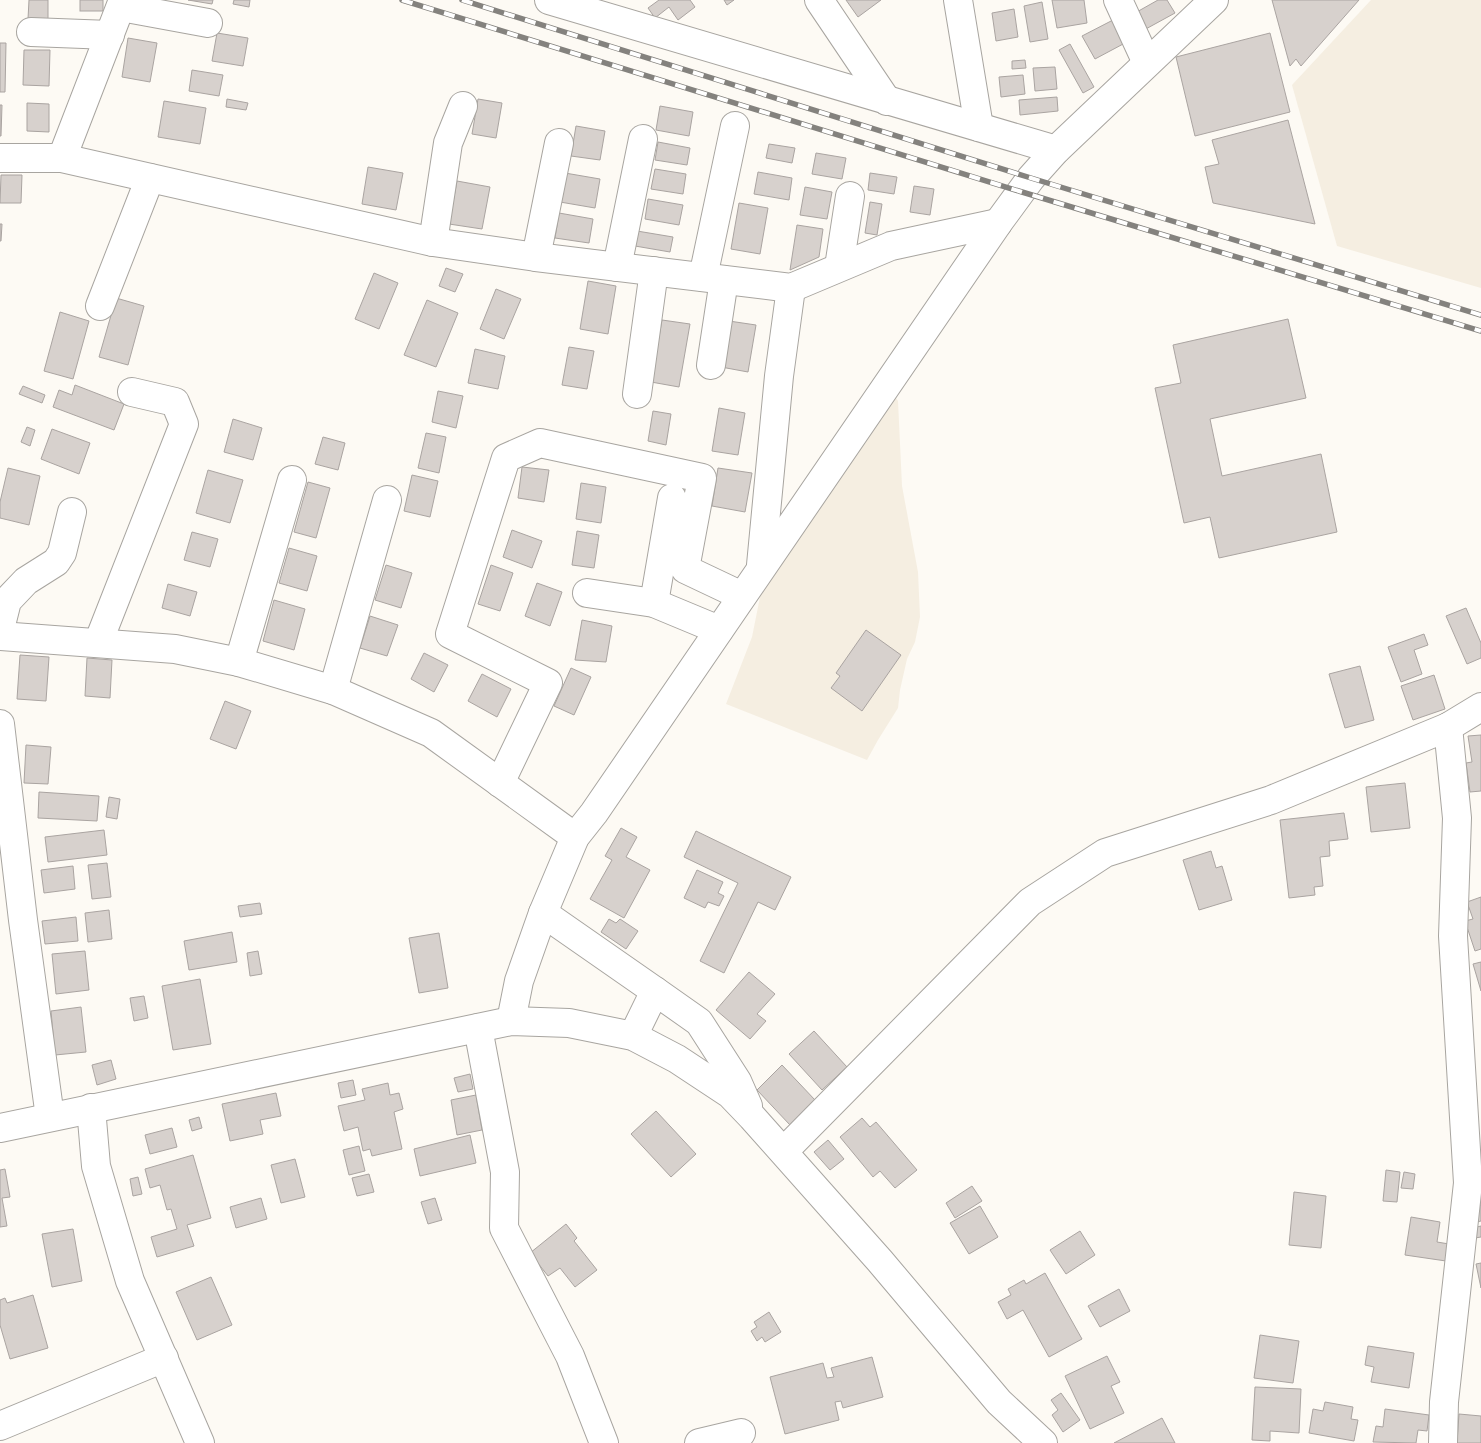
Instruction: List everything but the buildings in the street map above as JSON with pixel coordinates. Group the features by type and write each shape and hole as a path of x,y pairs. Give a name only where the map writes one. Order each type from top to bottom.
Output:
{"street":[{"path":"550,0 1056,150"},
{"path":"819,0 887,100"},
{"path":"958,0 979,127"},
{"path":"1118,0 1147,63"},
{"path":"511,1021 519,981 543,913 575,837 998,223 1031,178 1056,150 1214,0"},
{"path":"62,158 122,4 208,24"},
{"path":"31,32 110,35"},
{"path":"433,242 448,143 464,106"},
{"path":"711,365 714,278 735,126"},
{"path":"617,267 643,139"},
{"path":"536,257 559,143"},
{"path":"0,158 62,158 433,242 536,257 791,288 891,246 998,223"},
{"path":"100,306 150,178"},
{"path":"839,267 850,196"},
{"path":"638,394 654,271"},
{"path":"761,569 779,376 791,288"},
{"path":"98,643 184,424 176,402 132,392"},
{"path":"500,783 548,683 450,634 506,458 540,443 702,478 685,569 742,596"},
{"path":"239,662 292,480"},
{"path":"654,603 672,498"},
{"path":"334,690 387,500"},
{"path":"0,630 8,601 26,581 56,562 62,553 72,512"},
{"path":"587,592 654,603 719,630"},
{"path":"0,636 175,650 239,662 334,690 432,733 575,837"},
{"path":"784,1151 1030,902 1105,853 1271,800 1448,727 1481,707"},
{"path":"0,724 23,920 50,1117"},
{"path":"1442,1443 1445,1393 1474,1181 1472,1114 1453,936 1457,818 1448,727"},
{"path":"543,913 699,1022 737,1081 752,1117"},
{"path":"633,1036 655,991"},
{"path":"0,1128 511,1021 569,1023 633,1036 677,1059 730,1094 784,1151 919,1306 999,1402 1043,1443"},
{"path":"478,1028 505,1172 504,1228 570,1356 604,1443"},
{"path":"91,1108 96,1166 130,1280 200,1443"},
{"path":"0,1426 164,1358"},
{"path":"699,1443 741,1433"}],"shaded area":[{"path":"1371,0 1481,0 1481,288 1337,246 1292,85"},
{"path":"894,395 898,401 902,486 918,572 920,617 915,642 907,659 898,708 867,760 726,704 752,637 761,592"}],"railway":[{"path":"402,0 1022,192 1481,331"},
{"path":"462,0 1031,178 1481,315"}]}
